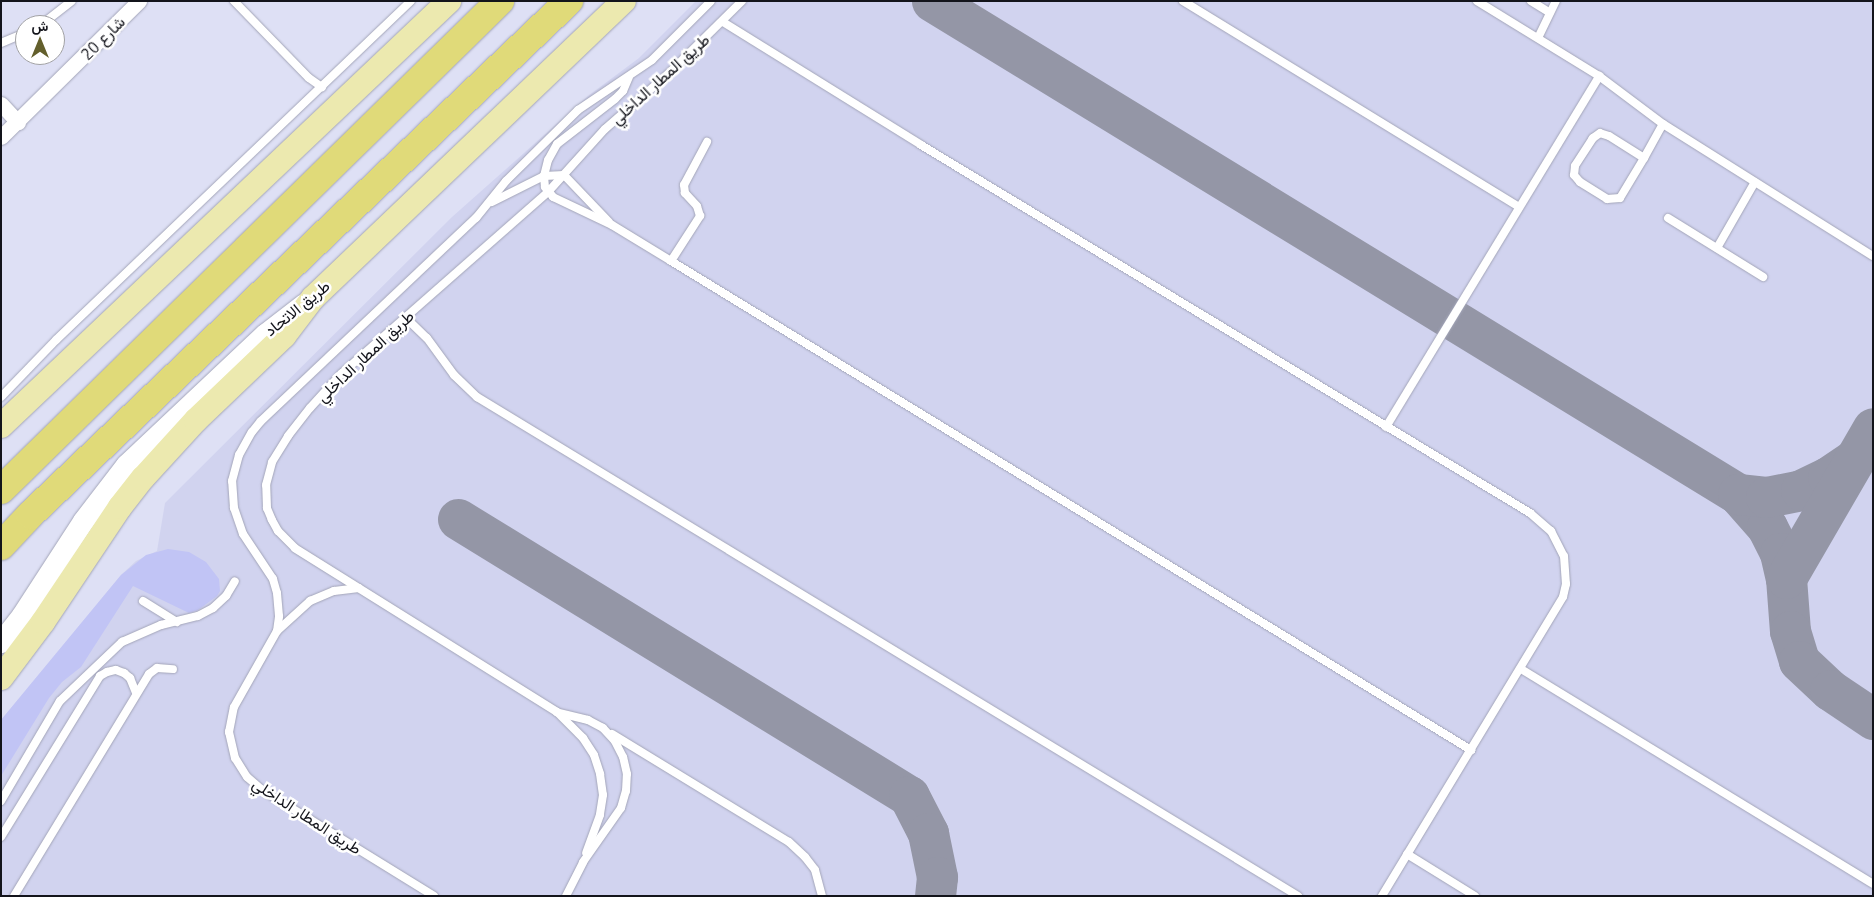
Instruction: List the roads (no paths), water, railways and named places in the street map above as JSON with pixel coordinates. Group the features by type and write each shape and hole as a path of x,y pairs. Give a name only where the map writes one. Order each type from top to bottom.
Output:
{"highway":[{"path":"1,490 500,1"},
{"name":"طريق الاتحاد","path":"1,546 30,515 569,1"}],"main road":[{"path":"1,426 449,1"},
{"name":"طريق الاتحاد","path":"1,642 22,615 83,521 126,466 265,334 313,298 624,1"},
{"path":"1,678 42,622 120,507 143,478 196,420 284,336 313,298"}],"street":[{"name":"شارع 20","path":"2,134 18,122 140,1"},
{"path":"1,104 18,122"}],"lane":[{"path":"54,15 72,1"},
{"path":"234,1 309,78 322,87"},
{"path":"1,396 411,1"},
{"name":"طريق المطار الداخلي","path":"434,896 261,789 241,769 231,745 230,719 238,698 277,631 279,606 273,579 243,534 234,508 234,475 244,443 261,422 490,204 506,181 578,110 652,60 711,1"},
{"name":"طريق المطار الداخلي","path":"566,896 583,862 620,808 626,791 627,774 623,757 615,741 603,728 588,720 557,712 286,540 269,514 266,484 268,473 279,450 310,408 342,373 548,192 605,128 668,74 723,22 742,1"},
{"path":"1183,1 1519,207"},
{"path":"1477,1 1599,76 1663,124 1873,256"},
{"path":"1531,1 1550,13"},
{"path":"1538,38 1556,1"},
{"path":"723,22 921,145 1530,513 1551,531 1559,543 1566,570 1563,597 1382,896"},
{"path":"1,43 15,37"},
{"path":"629,76 623,91 615,99 557,144 548,160 544,176 548,192 612,226 671,261 1470,750"},
{"path":"1386,427 1599,76"},
{"path":"1644,158 1609,136 1600,133 1593,138 1575,166 1574,175 1580,182 1607,199 1616,200 1622,194 1644,158 1663,124"},
{"path":"671,261 700,216 698,206 685,193 684,185 707,142"},
{"path":"490,204 544,176 564,175 612,226"},
{"path":"1717,248 1755,182"},
{"path":"1668,218 1763,278"},
{"path":"405,317 427,338 454,376 477,397 1298,896"},
{"path":"1,801 54,710 68,693 122,642 141,632 198,616 213,608 226,596 235,581"},
{"path":"277,631 310,601 334,591 359,588"},
{"path":"143,600 177,622"},
{"path":"14,896 136,693 152,670 162,667 173,669"},
{"path":"1521,669 1873,884"},
{"path":"1,838 100,676 116,670 124,673 130,678 136,693"},
{"path":"557,712 583,738 594,755 600,774 603,795 600,815 583,862"},
{"path":"603,728 789,842 805,857 815,870 822,896"},
{"path":"1407,854 1475,896"}]}
